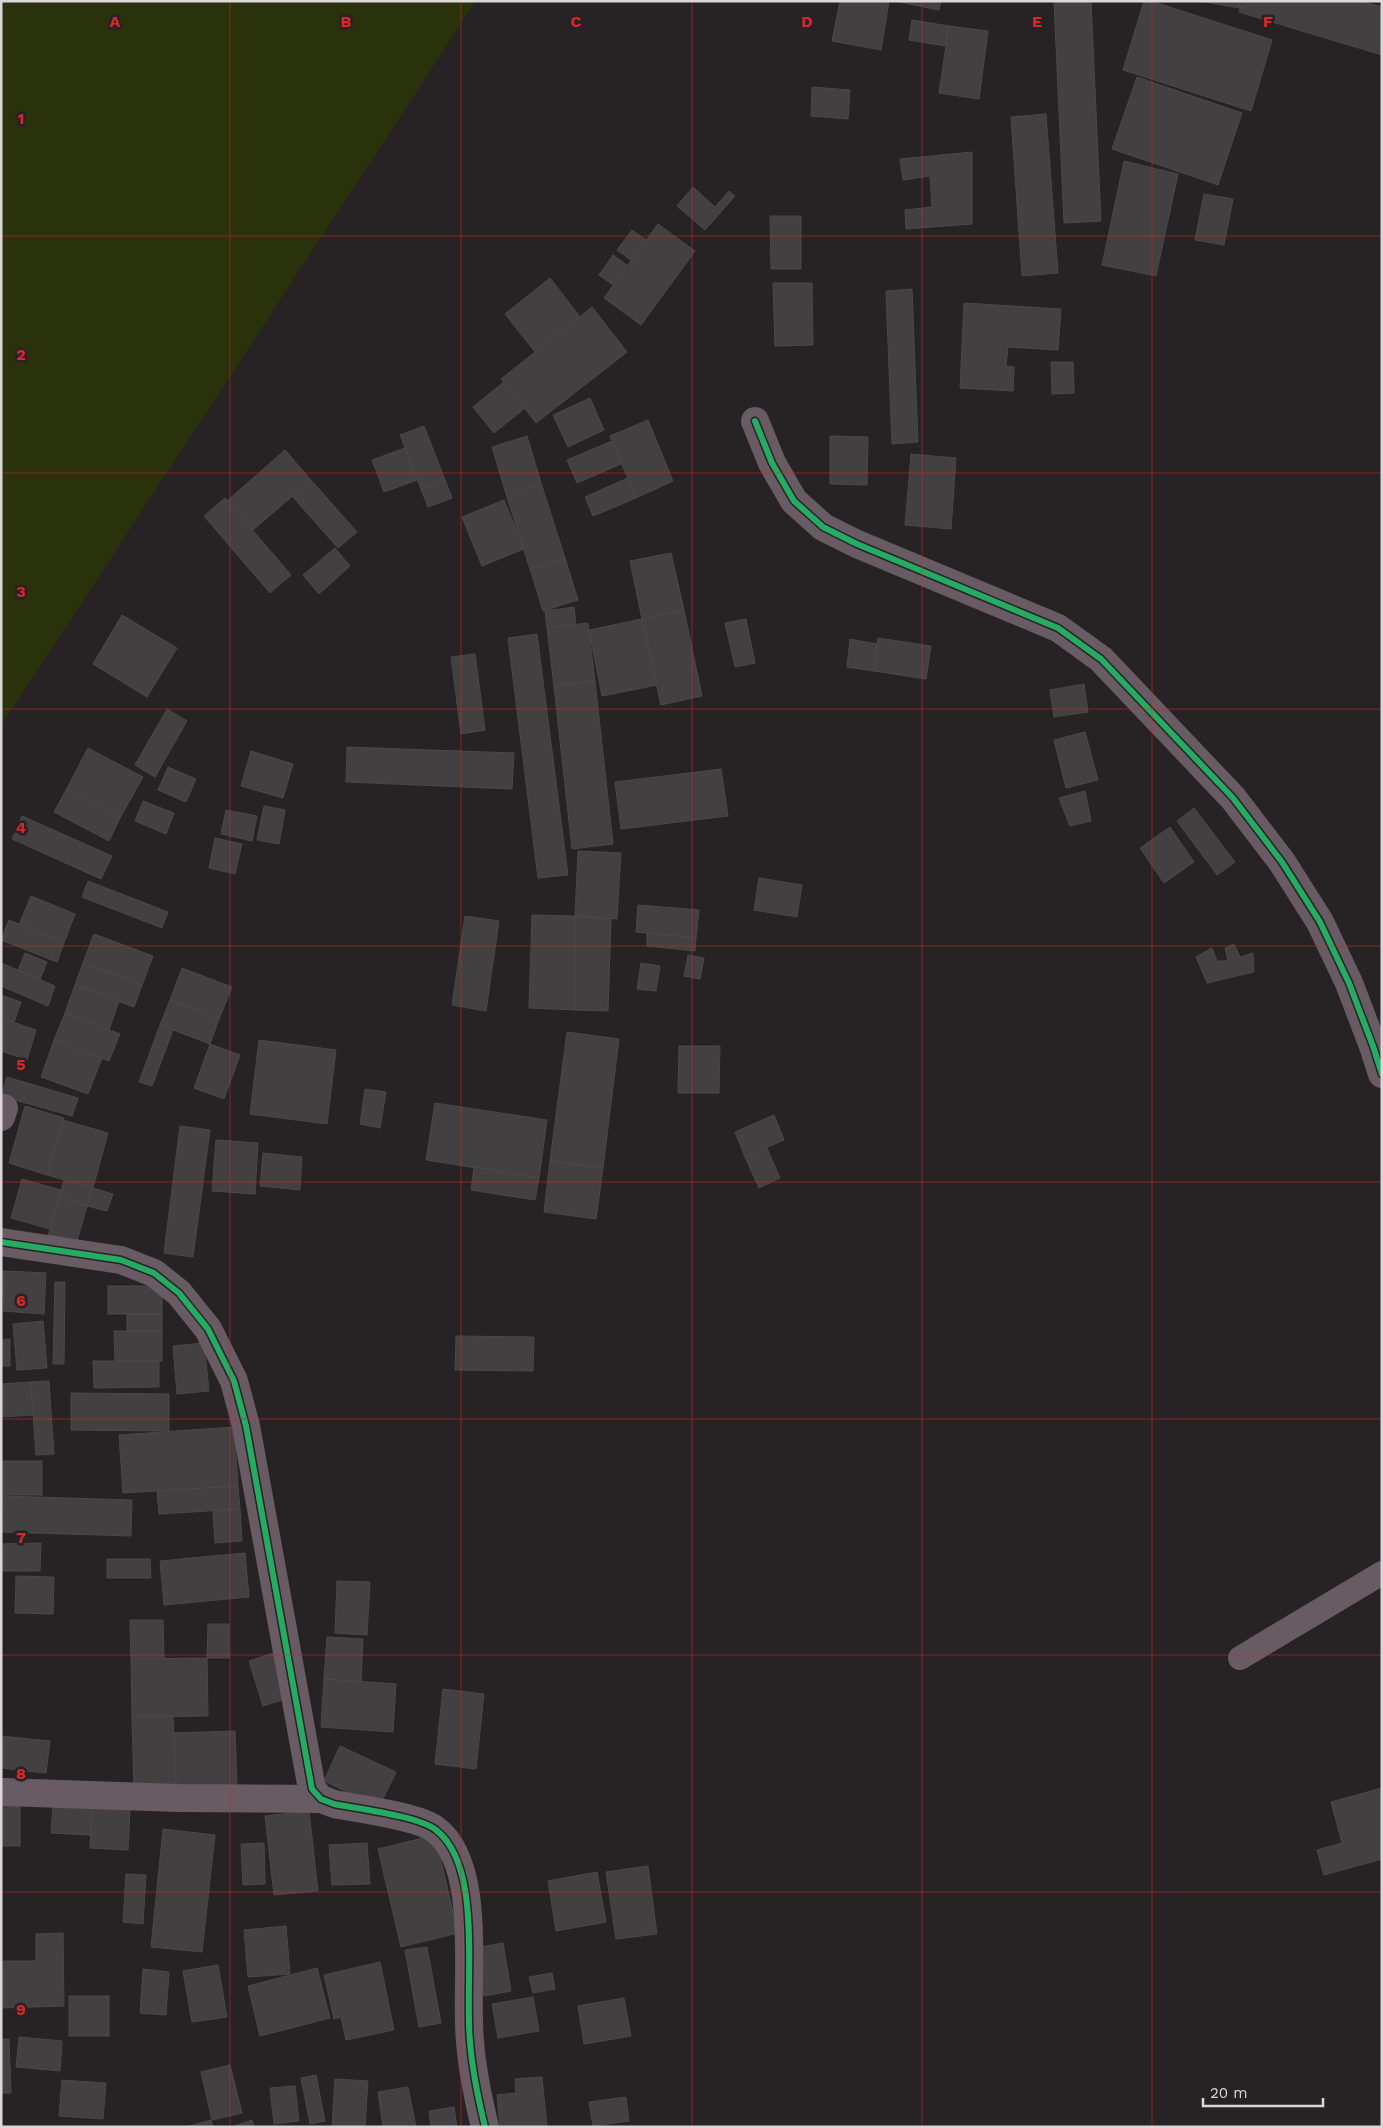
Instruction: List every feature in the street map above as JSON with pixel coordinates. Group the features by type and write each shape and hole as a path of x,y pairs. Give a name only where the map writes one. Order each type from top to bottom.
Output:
{"street":[{"path":"755,421 772,463 794,501 823,527 866,548 1058,628 1101,659 1233,798 1282,862 1320,922 1349,983 1382,1074"},
{"path":"1,1242 121,1260 154,1273 179,1293 208,1329 234,1381 246,1426 308,1776 312,1790 321,1799"},
{"path":"4,1792 178,1798 321,1799 334,1804 418,1821 436,1829 450,1843 460,1863 468,1894 469,2040 476,2088 485,2127"}],"lane":[{"path":"1240,1658 1382,1573"}],"green space":[{"path":"1,1 476,1 1,726"}],"building":[{"path":"840,1 889,1 881,50 832,41"},
{"path":"894,1 941,1 939,10"},
{"path":"1054,1 1091,1 1101,221 1064,223"},
{"path":"1144,1 1151,1 1272,40 1251,111 1123,70"},
{"path":"1201,1 1240,1 1239,8"},
{"path":"1242,1 1362,1 1382,7 1382,55 1239,12"},
{"path":"912,20 949,26 946,46 909,40"},
{"path":"949,26 988,31 979,99 939,93"},
{"path":"1137,77 1242,113 1218,185 1112,149"},
{"path":"812,87 850,90 848,119 811,116"},
{"path":"1046,114 1058,273 1022,276 1011,117"},
{"path":"972,152 972,224 906,229 905,210 932,207 930,176 903,180 900,159"},
{"path":"1124,161 1178,174 1156,276 1102,265"},
{"path":"693,187 715,207 729,191 735,196 705,230 677,206"},
{"path":"1204,194 1233,199 1224,245 1195,240"},
{"path":"770,216 801,216 801,269 771,269"},
{"path":"658,224 695,251 641,325 604,298"},
{"path":"632,230 646,240 632,261 617,250"},
{"path":"613,255 628,266 613,285 599,275"},
{"path":"550,278 580,317 535,352 505,314"},
{"path":"773,283 812,283 813,345 775,346"},
{"path":"912,289 918,442 892,444 886,291"},
{"path":"964,303 1061,309 1058,350 1008,347 1006,366 1014,367 1013,391 960,388"},
{"path":"592,307 627,352 536,423 501,379"},
{"path":"1051,362 1073,362 1074,393 1052,394"},
{"path":"504,382 524,409 494,433 473,407"},
{"path":"590,398 604,430 568,447 553,415"},
{"path":"648,420 673,481 636,498 610,436"},
{"path":"424,426 445,480 421,489 400,435"},
{"path":"527,436 541,483 506,494 492,447"},
{"path":"830,436 868,437 867,485 830,484"},
{"path":"612,441 621,464 577,483 567,460"},
{"path":"405,448 417,480 384,492 372,460"},
{"path":"285,450 311,480 253,530 227,501"},
{"path":"911,454 956,458 951,529 905,525"},
{"path":"628,478 636,498 593,516 585,497"},
{"path":"311,480 357,532 338,548 292,496"},
{"path":"445,480 452,498 428,507 421,489"},
{"path":"541,483 565,558 530,569 506,494"},
{"path":"225,498 291,575 270,593 204,516"},
{"path":"504,500 524,549 482,566 462,517"},
{"path":"335,548 350,566 319,594 303,575"},
{"path":"671,553 684,610 642,619 630,561"},
{"path":"565,558 578,600 543,611 530,569"},
{"path":"574,607 576,625 547,628 545,611"},
{"path":"684,610 702,696 661,705 642,619"},
{"path":"122,615 177,648 147,697 93,664"},
{"path":"642,619 657,685 602,696 589,630"},
{"path":"746,619 755,663 735,667 725,623"},
{"path":"588,623 595,681 554,686 547,628"},
{"path":"537,634 568,875 538,878 508,638"},
{"path":"878,638 931,646 926,679 874,671"},
{"path":"850,639 877,644 874,671 847,667"},
{"path":"475,654 485,730 461,734 451,657"},
{"path":"595,681 613,844 572,849 554,686"},
{"path":"1084,684 1088,712 1054,717 1050,690"},
{"path":"167,709 187,721 155,777 135,765"},
{"path":"1085,732 1098,780 1066,788 1054,740"},
{"path":"347,747 514,753 512,789 346,782"},
{"path":"88,748 143,777 120,818 66,790"},
{"path":"251,751 293,764 283,798 241,786"},
{"path":"168,767 196,779 186,802 158,790"},
{"path":"721,769 728,816 621,829 615,782"},
{"path":"66,790 120,818 109,841 54,812"},
{"path":"1085,791 1091,821 1070,826 1059,798"},
{"path":"143,801 174,813 166,834 135,821"},
{"path":"264,806 285,810 279,844 257,840"},
{"path":"1194,808 1235,862 1217,875 1177,821"},
{"path":"226,810 257,816 252,841 221,834"},
{"path":"22,816 112,856 101,879 12,839"},
{"path":"1170,827 1194,862 1164,883 1140,848"},
{"path":"215,838 242,844 235,874 209,868"},
{"path":"578,851 621,853 617,919 575,916"},
{"path":"759,878 802,885 797,917 754,910"},
{"path":"88,881 168,912 162,928 82,897"},
{"path":"31,896 75,914 64,943 19,925"},
{"path":"638,905 699,910 696,938 636,932"},
{"path":"532,915 575,916 575,1010 529,1008"},
{"path":"465,916 499,921 486,1011 452,1005"},
{"path":"575,916 611,919 608,1011 575,1010"},
{"path":"9,920 64,943 57,962 1,940"},
{"path":"647,933 696,938 695,951 647,946"},
{"path":"94,934 153,956 142,985 83,963"},
{"path":"1234,944 1240,957 1253,953 1254,972 1207,983 1196,957 1212,948 1217,961 1228,961 1225,948"},
{"path":"25,953 47,962 40,979 18,970"},
{"path":"688,955 704,958 700,979 684,976"},
{"path":"1,963 55,986 48,1006 1,986"},
{"path":"83,963 142,985 134,1007 75,985"},
{"path":"641,963 660,966 656,991 637,989"},
{"path":"182,968 232,987 219,1019 170,1000"},
{"path":"75,985 119,1001 109,1030 65,1013"},
{"path":"1,995 21,1002 14,1022 1,1018"},
{"path":"170,1000 219,1019 210,1044 160,1025"},
{"path":"65,1013 120,1034 109,1061 54,1040"},
{"path":"1,1018 36,1030 27,1060 1,1051"},
{"path":"160,1025 173,1030 152,1086 139,1082"},
{"path":"567,1032 619,1039 603,1168 550,1161"},
{"path":"54,1040 102,1058 88,1094 41,1077"},
{"path":"259,1040 336,1050 327,1124 250,1114"},
{"path":"210,1044 240,1055 224,1099 194,1088"},
{"path":"679,1046 720,1046 719,1093 678,1093"},
{"path":"7,1077 78,1098 72,1116 1,1096"},
{"path":"365,1089 386,1092 380,1128 360,1124"},
{"path":"435,1103 547,1120 539,1178 426,1160"},
{"path":"25,1106 64,1118 47,1175 9,1163"},
{"path":"774,1115 784,1140 745,1157 735,1132"},
{"path":"63,1120 108,1133 93,1188 47,1175"},
{"path":"180,1126 210,1130 193,1257 164,1253"},
{"path":"216,1140 258,1143 255,1194 212,1191"},
{"path":"767,1148 780,1178 759,1188 745,1157"},
{"path":"263,1153 302,1157 300,1190 260,1186"},
{"path":"550,1161 603,1168 596,1219 544,1212"},
{"path":"474,1167 539,1178 535,1200 471,1190"},
{"path":"22,1179 61,1190 50,1229 11,1218"},
{"path":"64,1180 93,1188 87,1206 59,1197"},
{"path":"93,1188 113,1194 107,1211 87,1206"},
{"path":"59,1197 87,1206 75,1248 47,1240"},
{"path":"1,1271 5,1271 4,1296 1,1296"},
{"path":"5,1271 46,1273 44,1314 3,1311"},
{"path":"55,1282 65,1282 64,1364 53,1364"},
{"path":"108,1286 162,1286 162,1314 108,1314"},
{"path":"127,1314 162,1314 162,1331 127,1331"},
{"path":"43,1321 47,1368 17,1370 13,1324"},
{"path":"114,1331 162,1331 162,1361 115,1361"},
{"path":"456,1336 534,1337 533,1371 455,1370"},
{"path":"10,1339 10,1366 1,1366 1,1340"},
{"path":"204,1343 209,1391 177,1394 173,1346"},
{"path":"93,1361 159,1361 159,1387 94,1388"},
{"path":"49,1381 54,1454 36,1455 31,1382"},
{"path":"31,1382 33,1415 1,1417 1,1384"},
{"path":"71,1393 169,1394 169,1431 71,1430"},
{"path":"234,1427 238,1486 123,1493 119,1435"},
{"path":"1,1461 42,1461 42,1495 1,1495"},
{"path":"238,1486 240,1509 159,1514 157,1491"},
{"path":"2,1496 132,1500 131,1536 1,1532"},
{"path":"240,1509 242,1541 215,1543 213,1511"},
{"path":"41,1543 40,1571 1,1571 1,1544"},
{"path":"245,1553 249,1597 164,1605 160,1561"},
{"path":"107,1559 150,1559 151,1578 107,1578"},
{"path":"16,1576 54,1577 53,1614 15,1613"},
{"path":"337,1581 370,1582 367,1635 335,1633"},
{"path":"130,1620 163,1620 164,1659 131,1659"},
{"path":"208,1624 229,1624 229,1658 207,1658"},
{"path":"327,1637 363,1639 361,1682 324,1679"},
{"path":"277,1652 291,1697 263,1706 249,1661"},
{"path":"207,1658 208,1716 132,1717 131,1659"},
{"path":"324,1679 396,1684 393,1732 321,1727"},
{"path":"443,1689 484,1694 476,1769 435,1764"},
{"path":"173,1716 176,1788 134,1789 132,1717"},
{"path":"235,1731 237,1786 176,1788 174,1733"},
{"path":"1,1736 50,1741 46,1773 1,1768"},
{"path":"340,1746 396,1772 379,1807 324,1781"},
{"path":"1382,1788 1382,1859 1324,1875 1317,1850 1342,1843 1331,1802"},
{"path":"1,1804 20,1804 20,1846 1,1846"},
{"path":"53,1804 92,1807 90,1835 51,1833"},
{"path":"92,1807 130,1809 128,1850 90,1848"},
{"path":"309,1811 318,1891 274,1895 265,1816"},
{"path":"163,1829 215,1835 202,1952 151,1947"},
{"path":"435,1835 458,1933 401,1947 378,1849"},
{"path":"264,1843 265,1884 243,1885 241,1844"},
{"path":"367,1843 370,1884 332,1885 329,1845"},
{"path":"648,1866 657,1934 616,1939 606,1872"},
{"path":"597,1872 606,1922 556,1931 548,1881"},
{"path":"126,1874 146,1875 143,1924 123,1922"},
{"path":"286,1926 290,1974 248,1977 244,1930"},
{"path":"63,1933 64,2006 1,2008 1,1961 36,1961 36,1934"},
{"path":"503,1943 511,1991 484,1996 475,1948"},
{"path":"427,1947 441,2023 419,2027 405,1950"},
{"path":"380,1962 394,2030 346,2040 341,2017 334,2019 324,1975"},
{"path":"218,1965 227,2017 192,2022 183,1971"},
{"path":"317,1968 330,2018 260,2036 248,1986"},
{"path":"143,1969 169,1972 166,2015 140,2013"},
{"path":"552,1973 555,1989 533,1993 529,1977"},
{"path":"69,1996 109,1996 109,2036 69,2036"},
{"path":"533,1997 539,2031 498,2038 492,2004"},
{"path":"624,1998 631,2036 584,2044 578,2006"},
{"path":"19,2037 62,2041 60,2071 16,2067"},
{"path":"1,2039 9,2039 11,2093 1,2093"},
{"path":"230,2065 242,2113 212,2120 201,2072"},
{"path":"316,2075 325,2121 310,2124 301,2078"},
{"path":"542,2077 547,2127 500,2127 497,2095 516,2093 515,2079"},
{"path":"335,2079 368,2081 365,2127 332,2127"},
{"path":"62,2080 106,2083 103,2119 59,2116"},
{"path":"295,2086 299,2121 274,2124 270,2088"},
{"path":"408,2087 416,2127 383,2127 378,2092"},
{"path":"626,2097 629,2121 593,2126 589,2102"},
{"path":"454,2107 457,2127 431,2127 429,2111"},
{"path":"211,2120 213,2127 186,2127"},
{"path":"252,2120 254,2127 232,2127"}],"cycle path":[{"path":"755,421 772,463 794,501 823,527 857,544 1058,628 1101,659 1233,798 1282,862 1320,922 1349,983 1382,1074"},
{"path":"1,1242 121,1260 154,1273 179,1293 208,1329 234,1381 246,1426 312,1789 321,1799 334,1804 403,1817 428,1825 436,1830 451,1847 461,1871 469,1928 471,2052 485,2127"}]}
